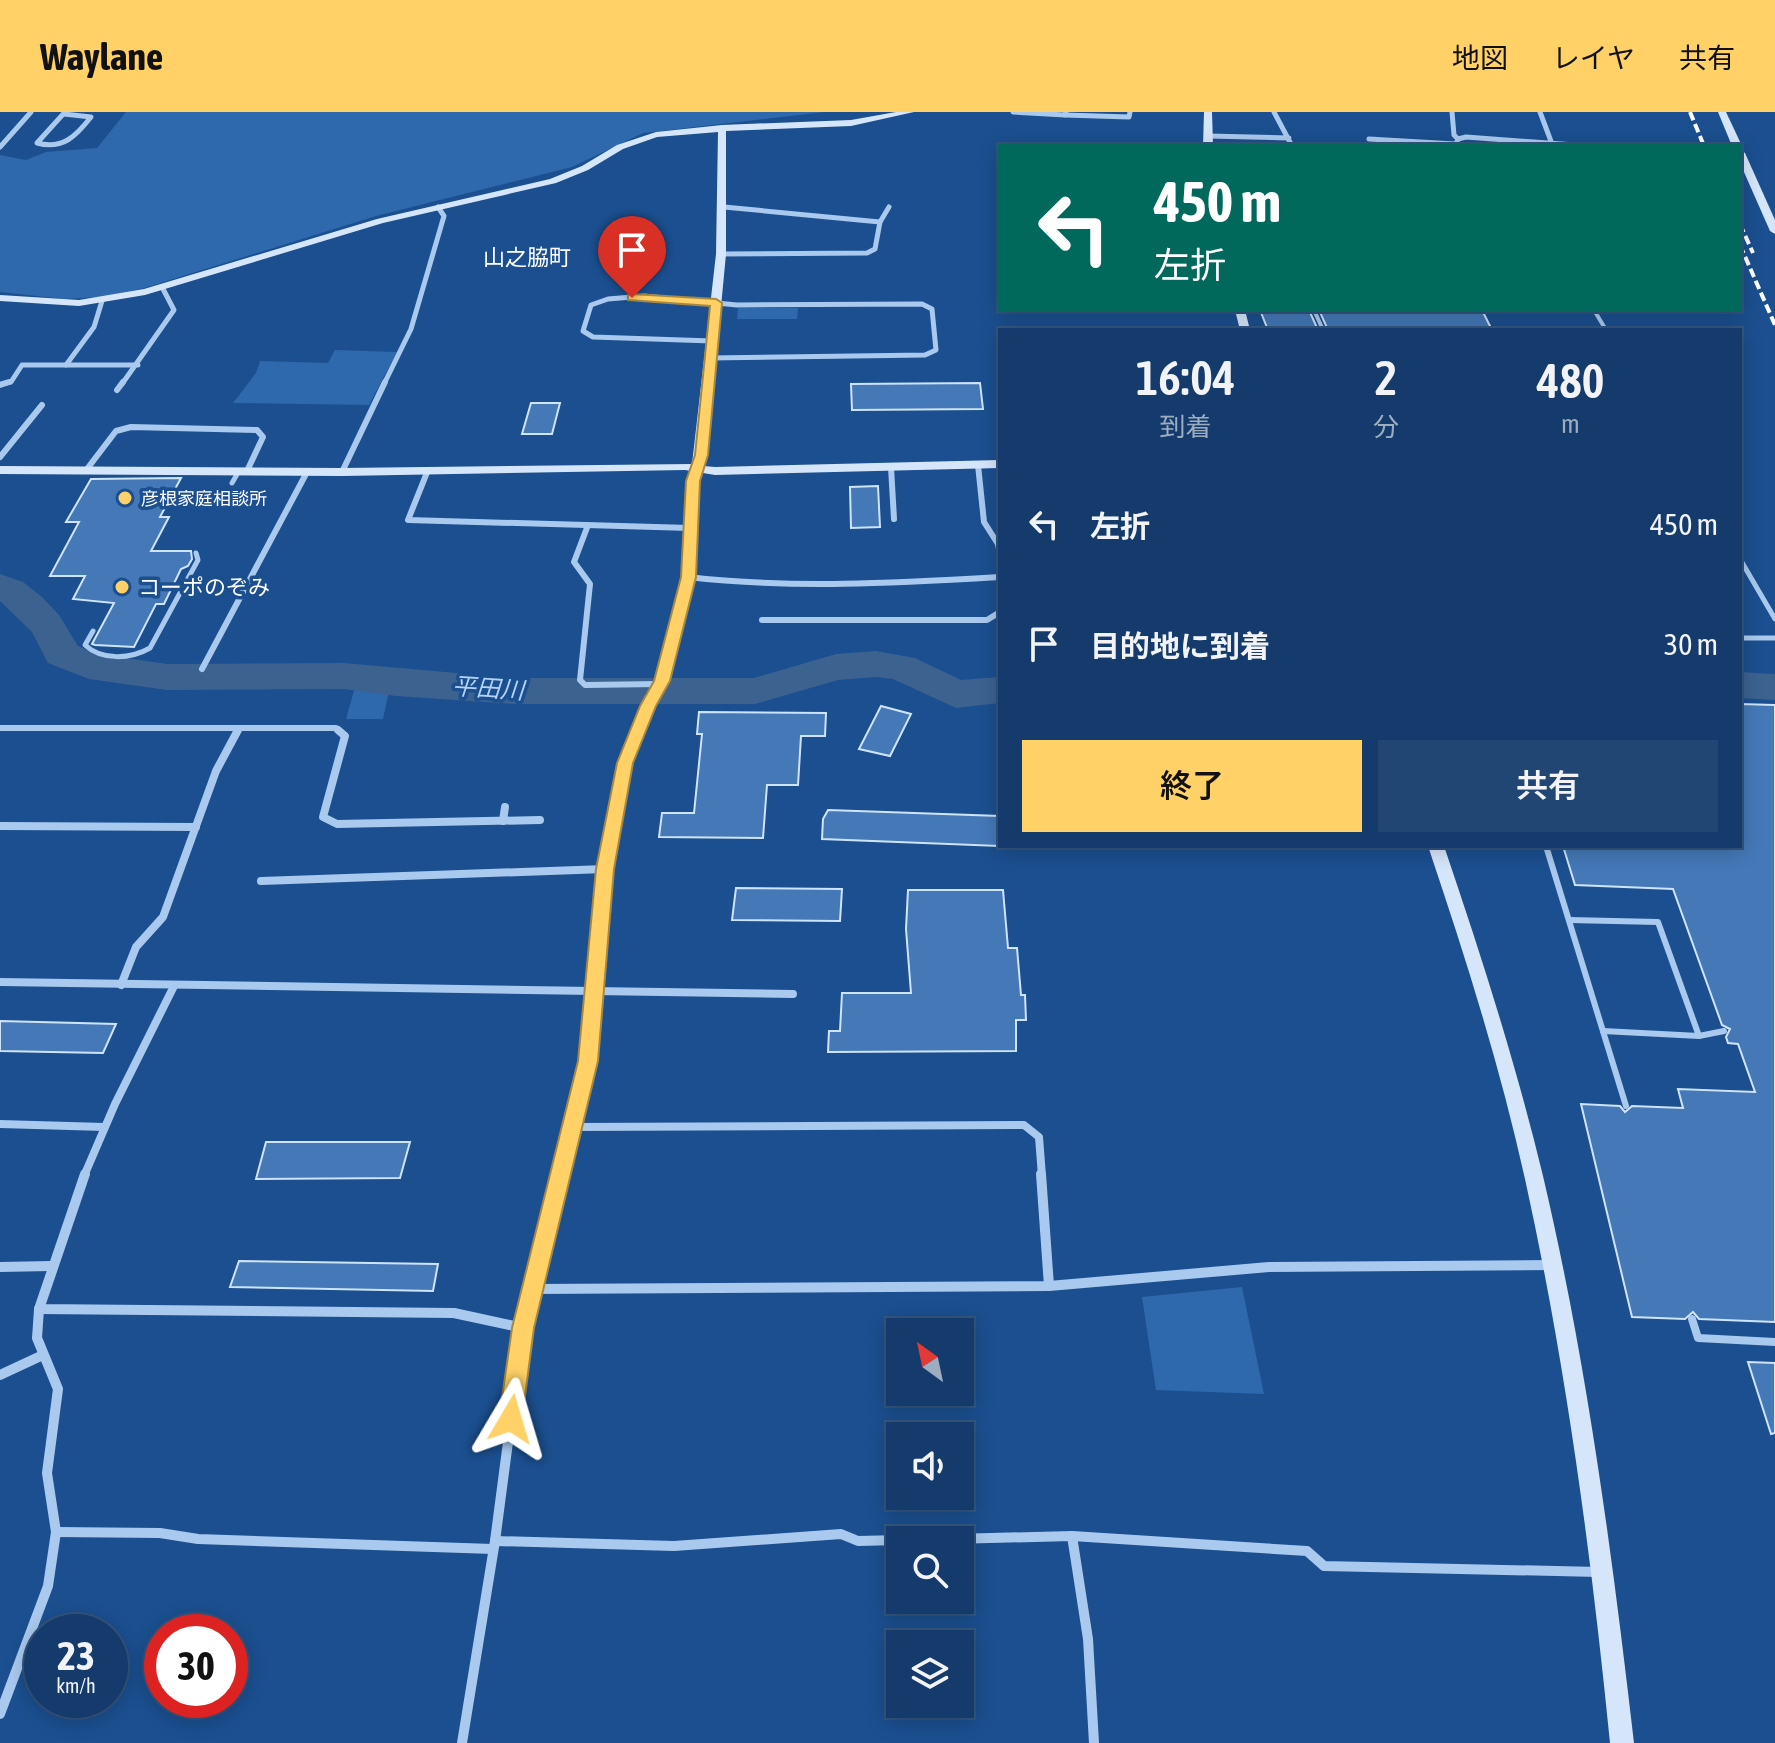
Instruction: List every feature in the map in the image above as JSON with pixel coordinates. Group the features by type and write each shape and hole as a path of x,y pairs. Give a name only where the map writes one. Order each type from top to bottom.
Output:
{"street":[{"path":"0,147 31,112"},
{"path":"0,298 47,302 102,301 162,287 323,237 553,181 585,168 620,147 656,135 722,128 851,123 910,112"},
{"path":"1013,112 1129,117 1130,112"},
{"path":"1208,112 1208,141 1289,138"},
{"path":"1274,112 1291,144"},
{"path":"1452,112 1456,143"},
{"path":"1369,139 1552,144 1540,112"},
{"path":"1722,112 1736,144"},
{"path":"64,113 91,117 71,143 37,143 46,133 64,113"},
{"path":"462,1743 494,1545 523,1328 588,1061 605,869 625,763 656,690 688,577 693,481 701,455 721,254 724,207 722,128"},
{"path":"1742,157 1775,231"},
{"path":"342,472 411,329 444,216 438,207"},
{"path":"724,207 880,222"},
{"path":"721,254 867,253 875,249 880,222 889,207"},
{"path":"117,390 138,365 174,310 162,287"},
{"path":"710,358 925,355 936,350 932,309 922,304 716,303 681,298 608,297 591,305 583,331 593,337 712,341"},
{"path":"66,365 102,310 102,301"},
{"path":"0,385 11,382 22,365 138,365"},
{"path":"0,457 42,405"},
{"path":"81,471 116,431 131,427 257,430 263,437 239,475"},
{"path":"0,470 239,475 428,470 697,468 715,471 998,464"},
{"path":"978,465 984,522 998,544"},
{"path":"891,467 894,519"},
{"path":"428,470 408,520 690,528"},
{"path":"202,669 307,472"},
{"path":"588,525 574,562 590,584 580,680 585,685 656,690"},
{"path":"688,577 731,582 919,582 998,577"},
{"path":"762,620 987,620 998,614"},
{"path":"0,728 336,728 345,736 323,817 337,824 540,820"},
{"path":"121,985 136,947 163,917 216,771 238,730"},
{"path":"503,821 505,807"},
{"path":"0,826 196,827"},
{"path":"1437,848 1474,951 1531,1156 1555,1265 1585,1431 1605,1572 1622,1743"},
{"path":"261,881 605,869"},
{"path":"0,982 793,994"},
{"path":"0,1714 48,1586 56,1532 47,1473 58,1389 37,1338 39,1309 51,1266 104,1127 134,1061 174,986"},
{"path":"0,1124 104,1127"},
{"path":"572,1127 1024,1125 1039,1137 1049,1286"},
{"path":"531,1289 1049,1286 1269,1267 1555,1265"},
{"path":"0,1267 51,1266"},
{"path":"39,1309 454,1313 523,1328"},
{"path":"0,1375 43,1355"},
{"path":"56,1532 160,1533 198,1539 494,1545 674,1546 841,1534 858,1541 886,1540"},
{"path":"974,1538 1072,1536 1307,1551 1324,1566 1605,1572"},
{"path":"1072,1536 1084,1595 1093,1690 1094,1743"}],"lane":[{"path":"93,631 85,645 92,653 131,656 150,648 198,560 196,553"},
{"path":"1742,562 1775,619"},
{"path":"1742,638 1775,638"},
{"path":"1547,848 1626,1106"},
{"path":"1569,920 1658,922 1699,1036"},
{"path":"1603,1031 1699,1036 1724,1031"},
{"path":"1692,1319 1698,1338 1775,1342"}],"shaded area":[{"path":"126,112 825,112 643,133 572,167 376,216 141,289 101,297 64,299 0,292 0,155 26,160 46,152 97,148"},
{"path":"738,308 798,308 797,319 737,319"},
{"path":"335,350 397,352 369,405 233,403 256,373 260,361 328,363"},
{"path":"355,687 389,691 383,719 346,719"},
{"path":"1242,1287 1264,1394 1156,1390 1142,1297"}],"building":[{"path":"1261,312 1310,312 1317,328 1267,328"},
{"path":"1320,312 1483,312 1491,328 1327,328"},
{"path":"980,383 983,409 852,410 851,384"},
{"path":"531,403 560,403 552,434 522,434"},
{"path":"181,478 160,517 169,517 151,551 191,551 192,559 188,566 181,569 164,604 156,604 134,647 92,644 114,603 73,599 85,576 50,576 79,522 66,522 91,479"},
{"path":"878,486 880,527 851,528 850,487"},
{"path":"1742,704 1775,705 1775,1322 1699,1319 1693,1312 1685,1319 1632,1317 1581,1104 1620,1106 1625,1112 1632,1106 1683,1108 1678,1089 1755,1092 1738,1044 1728,1043 1726,1037 1730,1029 1722,1025 1673,889 1575,885 1564,848 1742,848"},
{"path":"881,706 911,714 890,756 859,749"},
{"path":"699,712 826,713 825,736 801,736 798,785 767,785 763,838 659,837 662,813 694,813 702,734 697,734"},
{"path":"828,810 998,816 998,846 822,839 823,819"},
{"path":"736,888 842,889 840,921 732,920"},
{"path":"908,890 1003,890 1008,948 1017,948 1021,995 1025,995 1026,1020 1016,1020 1016,1051 828,1052 829,1031 840,1031 842,993 911,993 906,929"},
{"path":"0,1021 116,1024 103,1053 0,1051"},
{"path":"266,1142 410,1142 400,1178 256,1179"},
{"path":"239,1261 438,1264 433,1291 230,1287"},
{"path":"1748,1362 1775,1363 1775,1433 1771,1434"}],"waterway":[{"name":"平田川","path":"0,586 20,597 38,614 53,634 62,654 89,666 167,677 344,676 396,683 514,691 755,691 836,667 876,664 901,667 956,694 998,690"},
{"name":"平田川","path":"1742,685 1775,687"}],"railway":[{"path":"1690,112 1703,144"},
{"path":"1742,228 1753,253"},
{"path":"1742,250 1775,325"}],"place":[{"name":"彦根家庭相談所","path":"125,498"},
{"name":"コーポのぞみ","path":"122,587"}],"district":[{"name":"山之脇町","path":"527,257"}],"route":[{"path":"511,1419 531,1289 588,1061 605,869 625,763 648,706 662,681 688,577 693,481 701,455 716,303 681,298 632,298"}]}
